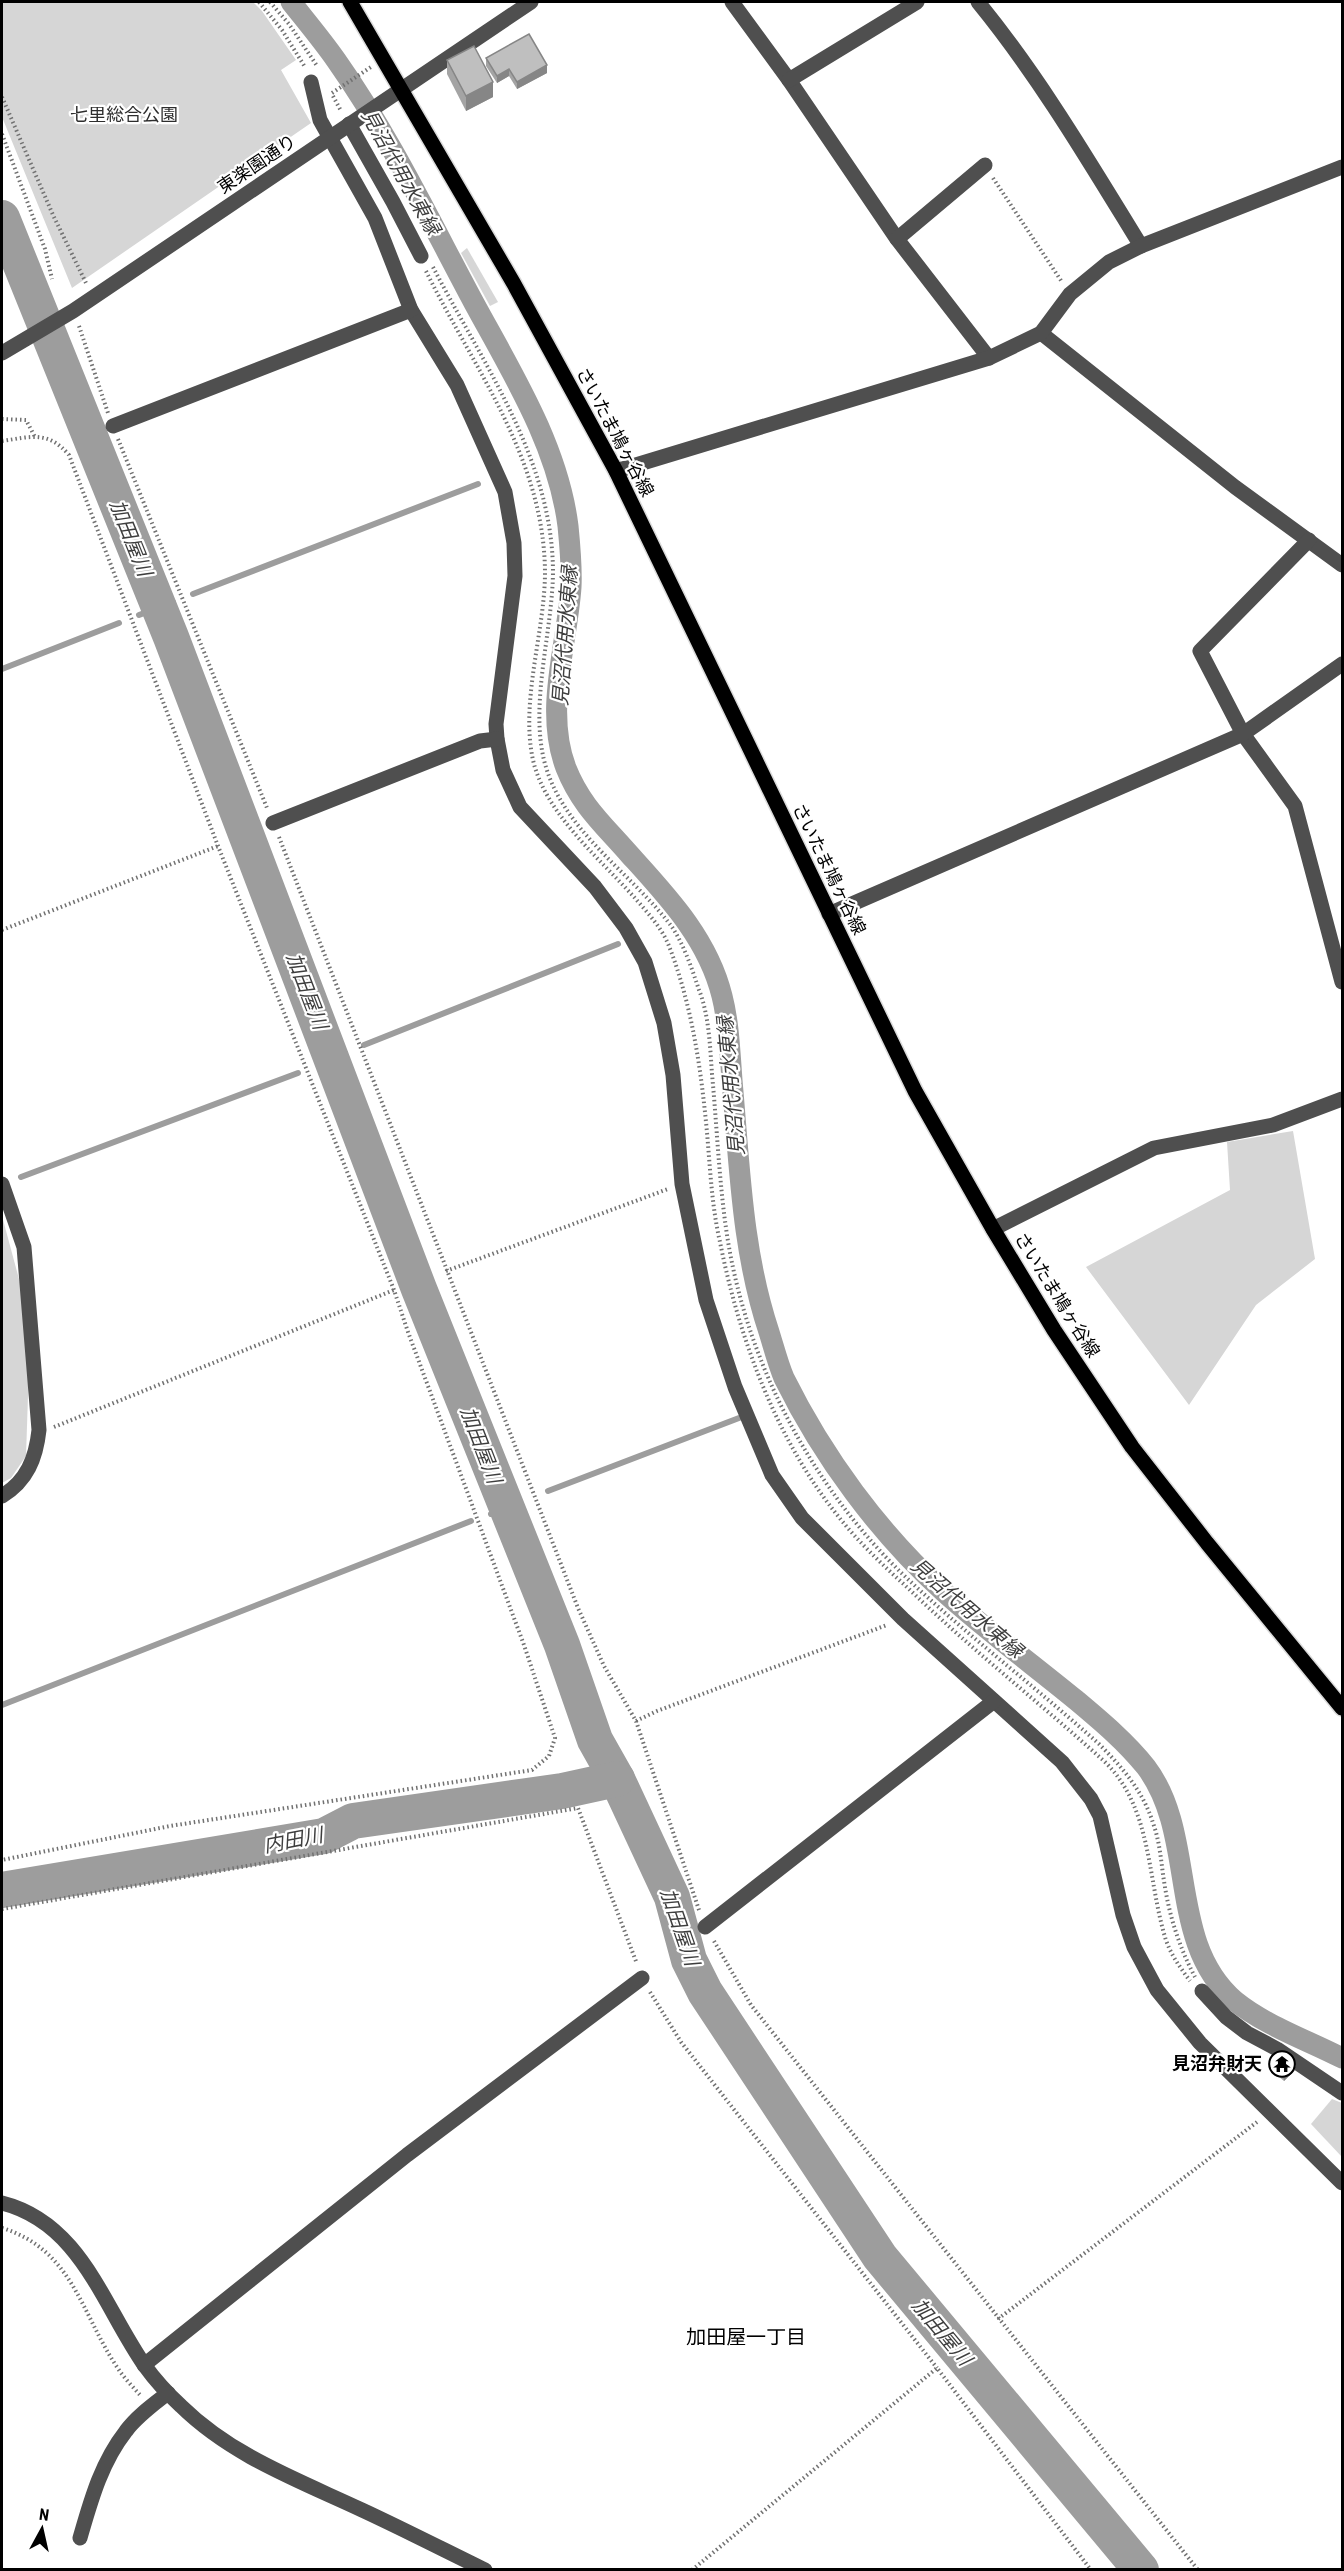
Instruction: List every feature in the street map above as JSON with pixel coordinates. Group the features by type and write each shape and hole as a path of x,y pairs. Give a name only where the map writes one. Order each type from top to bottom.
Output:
{"main road":[{"name":"さいたま鳩ヶ谷線","path":"350,2 514,284 616,471 915,1092 993,1228 1054,1330 1132,1446 1207,1543 1342,1708"}],"street":[{"name":"東楽園通り","path":"2,353 69,314 330,137 349,120 402,89 531,2"},
{"path":"732,2 789,80 897,239 989,358"},
{"path":"789,80 917,2"},
{"path":"978,2 1006,36 1059,113 1141,246"},
{"path":"317,78 320,120 375,218 411,310 457,385 505,492 514,543 515,576 497,712 496,739 503,770 520,807 595,887 626,928 645,962 664,1023 673,1076 682,1184 706,1300 735,1387 772,1475 802,1518 903,1619 1062,1762 1091,1799 1105,1835 1123,1915 1146,1972 1157,1990 1200,2043 1342,2183"},
{"path":"349,120 421,256"},
{"path":"897,239 985,165"},
{"path":"616,471 989,358 1041,333 1070,294 1109,262 1141,246 1342,167"},
{"path":"113,426 411,310"},
{"path":"1041,333 1235,487 1342,565"},
{"path":"1309,540 1200,651 1243,734 1295,806 1342,982"},
{"path":"829,914 1243,734 1342,664"},
{"path":"273,823 480,741 496,739"},
{"path":"993,1228 1154,1148 1273,1125 1342,1099"},
{"path":"2,1184 24,1247 39,1430 37,1448 26,1474 2,1496"},
{"path":"705,1927 994,1701"},
{"path":"144,2365 406,2155 642,1978"},
{"path":"1202,1991 1226,2017 1247,2033 1277,2049 1342,2093"},
{"path":"2,2203 36,2218 63,2238 94,2278 144,2365 168,2393 204,2426 253,2459 485,2570"},
{"path":"80,2538 95,2485 106,2461 127,2429 168,2393"}],"path":[{"path":"259,2 317,78"},
{"path":"270,2 313,57 317,78"},
{"path":"332,93 365,71"},
{"path":"327,84 349,120"},
{"path":"2,97 53,215 86,283"},
{"path":"2,134 45,249 52,279"},
{"path":"985,165 1070,294"},
{"path":"421,256 431,264 518,426 532,459 545,504 553,573 538,720 542,752 549,778 564,807 583,831 675,931 702,996 710,1044 727,1236 739,1291 763,1366 805,1450 831,1490 858,1525 910,1580 1099,1744 1123,1768 1135,1785 1150,1814 1158,1839 1168,1904 1180,1946 1202,1991"},
{"path":"421,256 431,280 510,426 524,458 542,532 545,575 533,681 530,730 533,760 554,808 646,910 667,939 686,995 695,1034 716,1223 728,1284 745,1343 770,1400 821,1494 869,1552 942,1622 1099,1756 1120,1779 1148,1844 1165,1937 1176,1962 1190,1981 1202,1991"},
{"path":"69,314 273,823 578,1608 604,1666 636,1721 705,1927 751,2005 1198,2570"},
{"path":"2,419 26,420 35,437"},
{"path":"2,441 35,437 48,438 56,442 69,455 218,846 394,1290 524,1645 555,1738 549,1756 532,1770 170,1826 2,1860"},
{"path":"2,930 218,846"},
{"path":"446,1271 682,1184"},
{"path":"39,1430 49,1430 394,1290"},
{"path":"636,1721 657,1711 903,1619"},
{"path":"2,1909 578,1808 642,1978 681,2042 937,2368 1091,2570"},
{"path":"998,2319 1270,2113"},
{"path":"692,2570 937,2368"}],"green space":[{"name":"七里総合公園","path":"2,2 253,2 262,11 296,60 281,70 311,123 72,288 2,117"},
{"path":"467,248 498,302 490,306 461,253"},
{"path":"1293,1131 1315,1259 1256,1305 1189,1405 1086,1267 1230,1190 1227,1142"},
{"path":"2,1216 26,1305 29,1366 26,1456 11,1478 2,1483"},
{"path":"1332,2099 1342,2103 1342,2157 1311,2124"}],"building":[{"path":"529,34 547,65 517,82 509,69 497,76 486,58"},
{"path":"474,46 493,82 466,96 447,60"},
{"name":"見沼弁財天","path":"1281,2054 1295,2066 1284,2078 1271,2066"}],"waterway":[{"name":"見沼代用水東縁","path":"291,2 336,60 374,118 518,383 544,439 563,496 570,549 571,587 557,701 560,746 566,768 586,804 685,920 697,937 716,975 725,1008 728,1032 744,1214 753,1273 784,1378 835,1465 897,1545 960,1606 1104,1724 1146,1767 1162,1794 1172,1824 1190,1919 1199,1949 1213,1977 1235,2001 1247,2010 1342,2058"},
{"name":"加田屋川","path":"2,218 171,637 419,1289 562,1645 595,1740 617,1779 672,1897 689,1960 705,1992 880,2257 1141,2570"},
{"path":"193,594 478,484"},
{"name":"加田屋川","path":"139,615 173,602"},
{"path":"2,669 119,623"},
{"path":"364,1045 618,944"},
{"name":"加田屋川","path":"318,1064 345,1053"},
{"path":"21,1177 298,1073"},
{"path":"548,1491 739,1418"},
{"name":"加田屋川","path":"491,1514 520,1502"},
{"path":"2,1705 471,1521"},
{"name":"内田川","path":"2,1890 324,1836 353,1821 562,1791 617,1779"}],"place":[{"name":"見沼弁財天","path":"1282,2064"}],"district":[{"name":"加田屋一丁目","path":"746,2337"}]}
